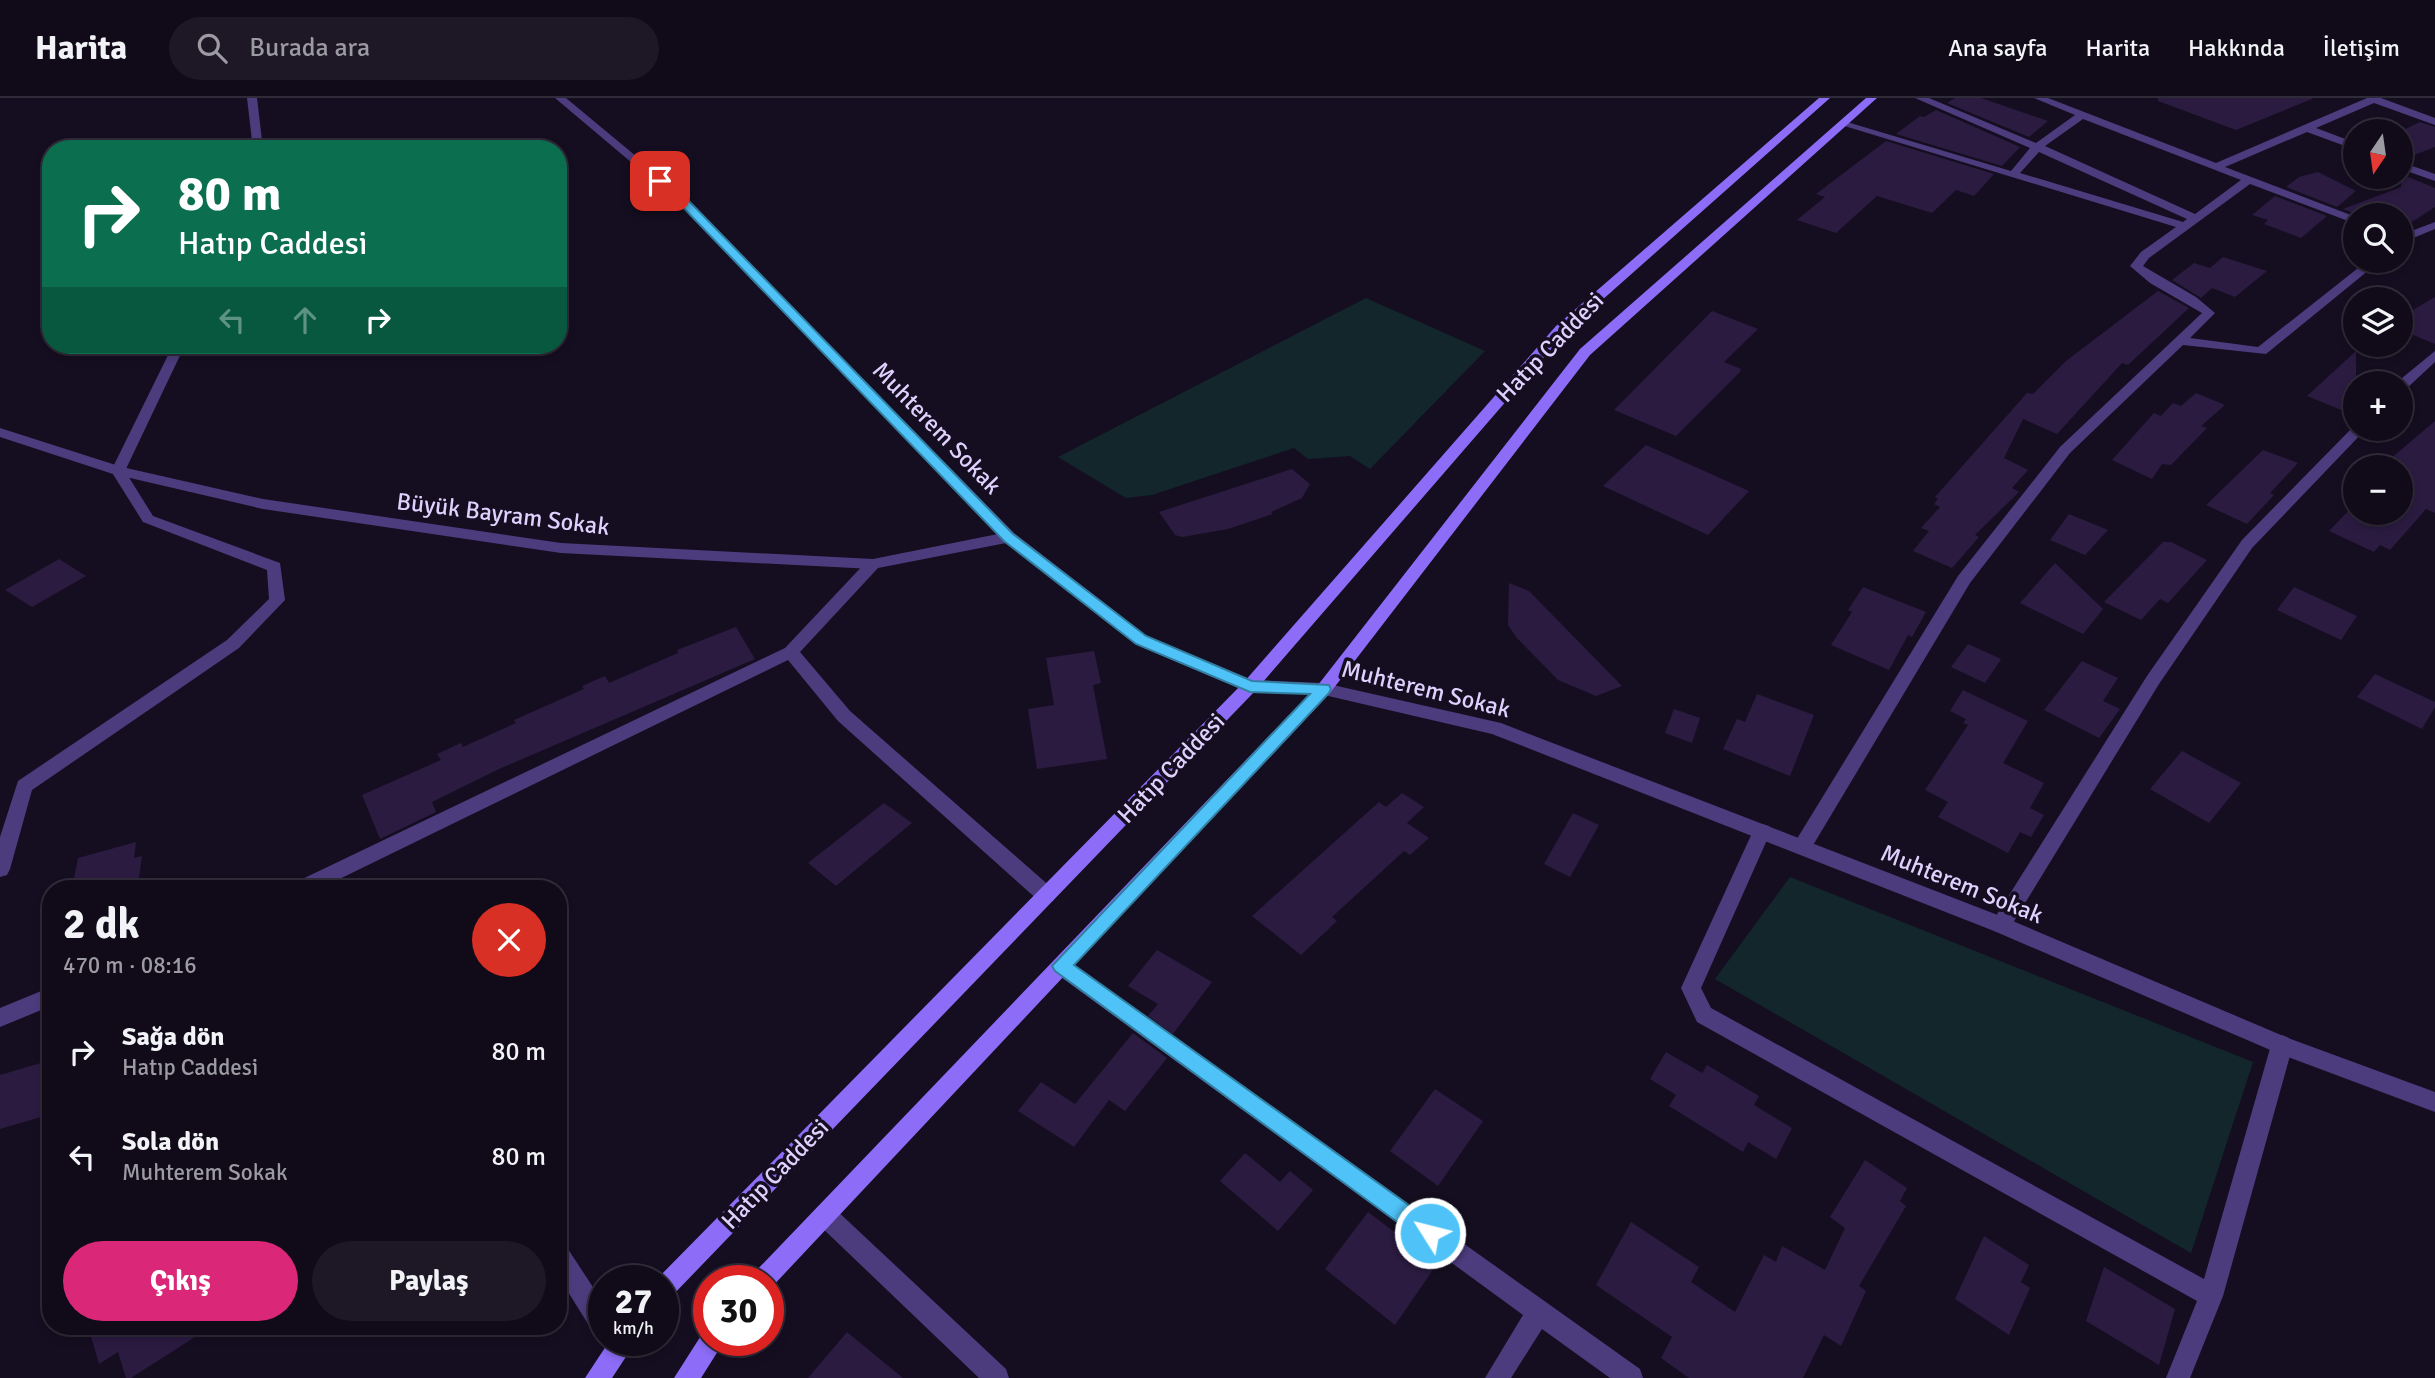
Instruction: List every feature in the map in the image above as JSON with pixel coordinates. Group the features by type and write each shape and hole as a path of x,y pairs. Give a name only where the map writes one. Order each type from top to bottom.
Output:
{"main road":[{"name":"Hatıp Caddesi","path":"679,1273 1250,686 1561,329 1825,98"},
{"name":"Hatıp Caddesi","path":"777,1265 1324,689 1585,352 1872,98"},
{"path":"597,1378 611,1356"},
{"path":"686,1378 702,1356"}],"street":[{"path":"252,98 257,140"},
{"name":"Muhterem Sokak","path":"561,98 680,198 1009,537 1141,640 1250,686 1324,689 1495,728 2001,925 2283,1045 2435,1102"},
{"path":"1920,98 2037,147 2190,222"},
{"path":"2039,98 2343,216"},
{"path":"2215,167 2374,99 2435,122"},
{"path":"2014,175 2037,147 2082,115"},
{"path":"1843,124 2014,175 2190,222"},
{"path":"2308,128 2343,142"},
{"path":"2413,170 2435,178"},
{"path":"1802,847 1964,580 2065,450 2183,341 2209,313 2199,304 2151,281 2136,266 2145,255 2248,180"},
{"path":"2413,235 2435,225"},
{"path":"2417,234 2435,242"},
{"path":"2183,341 2261,351 2359,273"},
{"path":"0,869 23,786 233,644 277,600 275,567 148,519 118,471 175,354"},
{"path":"2413,375 2435,355"},
{"name":"Büyük Bayram Sokak","path":"0,432 118,471 263,504 561,548 873,564 1009,537"},
{"path":"2001,925 2152,680 2247,544 2347,441"},
{"path":"333,880 626,729 790,652 873,564"},
{"path":"790,652 844,716 1046,895"},
{"path":"1762,831 1690,988 1704,1016 2211,1296"},
{"path":"1061,966 1631,1378"},
{"path":"0,1018 42,1000"},
{"path":"2178,1378 2211,1296 2283,1045"},
{"path":"825,1214 997,1378"},
{"path":"567,1268 588,1301"},
{"path":"1497,1378 1539,1312"}],"green space":[{"path":"1366,298 1485,351 1370,469 1350,456 1308,459 1294,448 1152,495 1126,498 1058,457"},
{"path":"1790,877 2253,1062 2191,1253 1715,979"}],"building":[{"path":"1955,98 1981,98 2048,121 2029,137 1947,103"},
{"path":"2158,98 2312,99 2236,130 2158,101"},
{"path":"1936,110 2020,147 2002,166 1896,134 1920,116 1924,117"},
{"path":"2420,122 2435,127 2435,147 2413,155 2413,125"},
{"path":"1886,141 1994,174 1974,196 1956,190 1932,213 1877,196 1836,233 1797,220 1825,197 1816,194"},
{"path":"2318,172 2343,184 2343,189 2356,191 2337,207 2286,187 2299,177"},
{"path":"2413,179 2435,188 2435,207 2413,221 2413,203 2359,203 2396,189 2413,189"},
{"path":"2275,196 2327,216 2301,238 2264,224 2268,220 2252,215"},
{"path":"2223,257 2267,271 2235,297 2212,288 2201,298 2172,280 2194,263 2210,268"},
{"path":"2158,291 2189,308 2128,365 2122,363 2057,434 2023,419 2004,458 2028,470 2012,488 2019,492 1975,535 1979,537 1952,568 1913,551 1929,531 1921,528 1940,507 1934,504 1938,499 1935,497 2027,393 2033,394 2066,361"},
{"path":"2435,297 2435,344 2413,335 2413,310"},
{"path":"1712,311 1758,329 1724,362 1741,369 1740,372 1676,436 1614,410"},
{"path":"2349,357 2356,357 2356,371 2343,371 2343,411 2307,396"},
{"path":"2196,393 2225,405 2201,426 2207,428 2171,465 2162,464 2152,479 2112,460 2154,413 2161,416 2173,403 2181,406"},
{"path":"2435,421 2435,513 2426,509 2413,524 2413,455 2395,455"},
{"path":"1646,445 1749,491 1708,535 1603,486"},
{"path":"2263,450 2298,463 2270,493 2274,495 2247,524 2206,505"},
{"path":"1292,469 1310,484 1302,498 1271,512 1273,514 1228,529 1182,537 1175,535 1159,512"},
{"path":"2069,514 2108,530 2085,555 2050,540"},
{"path":"2343,516 2343,525 2412,525 2390,550 2380,545 2374,552 2329,531"},
{"path":"2163,542 2171,542 2207,560 2168,603 2160,599 2141,620 2104,602"},
{"path":"59,559 86,576 32,607 5,590"},
{"path":"2055,563 2103,609 2083,634 2020,603"},
{"path":"1509,583 1529,591 1622,686 1596,696 1558,680 1516,637 1508,625"},
{"path":"1863,587 1926,612 1912,637 1908,635 1889,670 1831,645 1852,612 1848,610"},
{"path":"2294,587 2357,616 2341,640 2277,610"},
{"path":"736,627 755,659 499,769 432,802 436,812 380,839 362,795 441,760 437,754 461,743 463,747 516,723 514,720 584,689 582,686 605,676 609,683 678,653 677,650"},
{"path":"1968,644 2001,659 1985,683 1951,667"},
{"path":"1094,651 1101,683 1093,685 1107,759 1037,769 1028,709 1054,705 1046,658"},
{"path":"2082,661 2118,678 2103,701 2120,709 2099,738 2044,710"},
{"path":"2375,674 2435,702 2435,707 2422,729 2357,697"},
{"path":"1963,690 2028,721 2003,763 2044,783 2030,808 2044,815 2031,837 2020,832 2008,853 1938,817 1948,802 1925,790 1968,725 1963,723 1966,719 1950,711"},
{"path":"1757,694 1814,715 1790,776 1723,749 1737,719 1745,722"},
{"path":"1674,709 1700,718 1692,743 1665,733"},
{"path":"2182,751 2241,783 2209,823 2150,789"},
{"path":"1402,793 1424,807 1407,823 1429,838 1410,855 1404,851 1332,917 1337,921 1301,955 1252,916 1379,802 1386,807"},
{"path":"884,803 912,823 836,886 808,863"},
{"path":"1573,813 1599,825 1570,877 1544,864"},
{"path":"136,842 134,858 142,856 139,880 74,880 78,858"},
{"path":"1157,950 1212,982 1173,1034 1148,1016 1158,1004 1128,986"},
{"path":"1133,1033 1167,1058 1125,1111 1109,1100 1074,1147 1018,1111 1041,1082 1075,1104"},
{"path":"1666,1052 1702,1073 1707,1065 1759,1096 1754,1105 1792,1128 1776,1159 1748,1142 1743,1152 1669,1106 1676,1095 1650,1079"},
{"path":"42,1063 42,1117 0,1129 0,1075"},
{"path":"1435,1089 1483,1121 1438,1186 1390,1151"},
{"path":"1245,1153 1280,1182 1290,1171 1313,1190 1278,1231 1220,1181"},
{"path":"1865,1160 1907,1188 1900,1201 1906,1206 1859,1286 1866,1291 1841,1346 1824,1335 1803,1378 1689,1378 1661,1358 1672,1337 1596,1285 1631,1222 1699,1267 1691,1282 1735,1312 1764,1255 1776,1262 1782,1246 1825,1270 1845,1228 1830,1217"},
{"path":"1368,1212 1437,1264 1395,1325 1325,1269"},
{"path":"1984,1236 2029,1265 2021,1282 2030,1288 2009,1335 1955,1299"},
{"path":"2104,1267 2175,1309 2159,1365 2086,1321"},
{"path":"847,1332 903,1378 808,1378"},
{"path":"91,1335 198,1335 131,1378 126,1378 118,1352 99,1364"}],"route":[{"path":"660,181 680,198 1009,537 1141,640 1250,686 1324,689 1061,966 1430,1233"}]}
